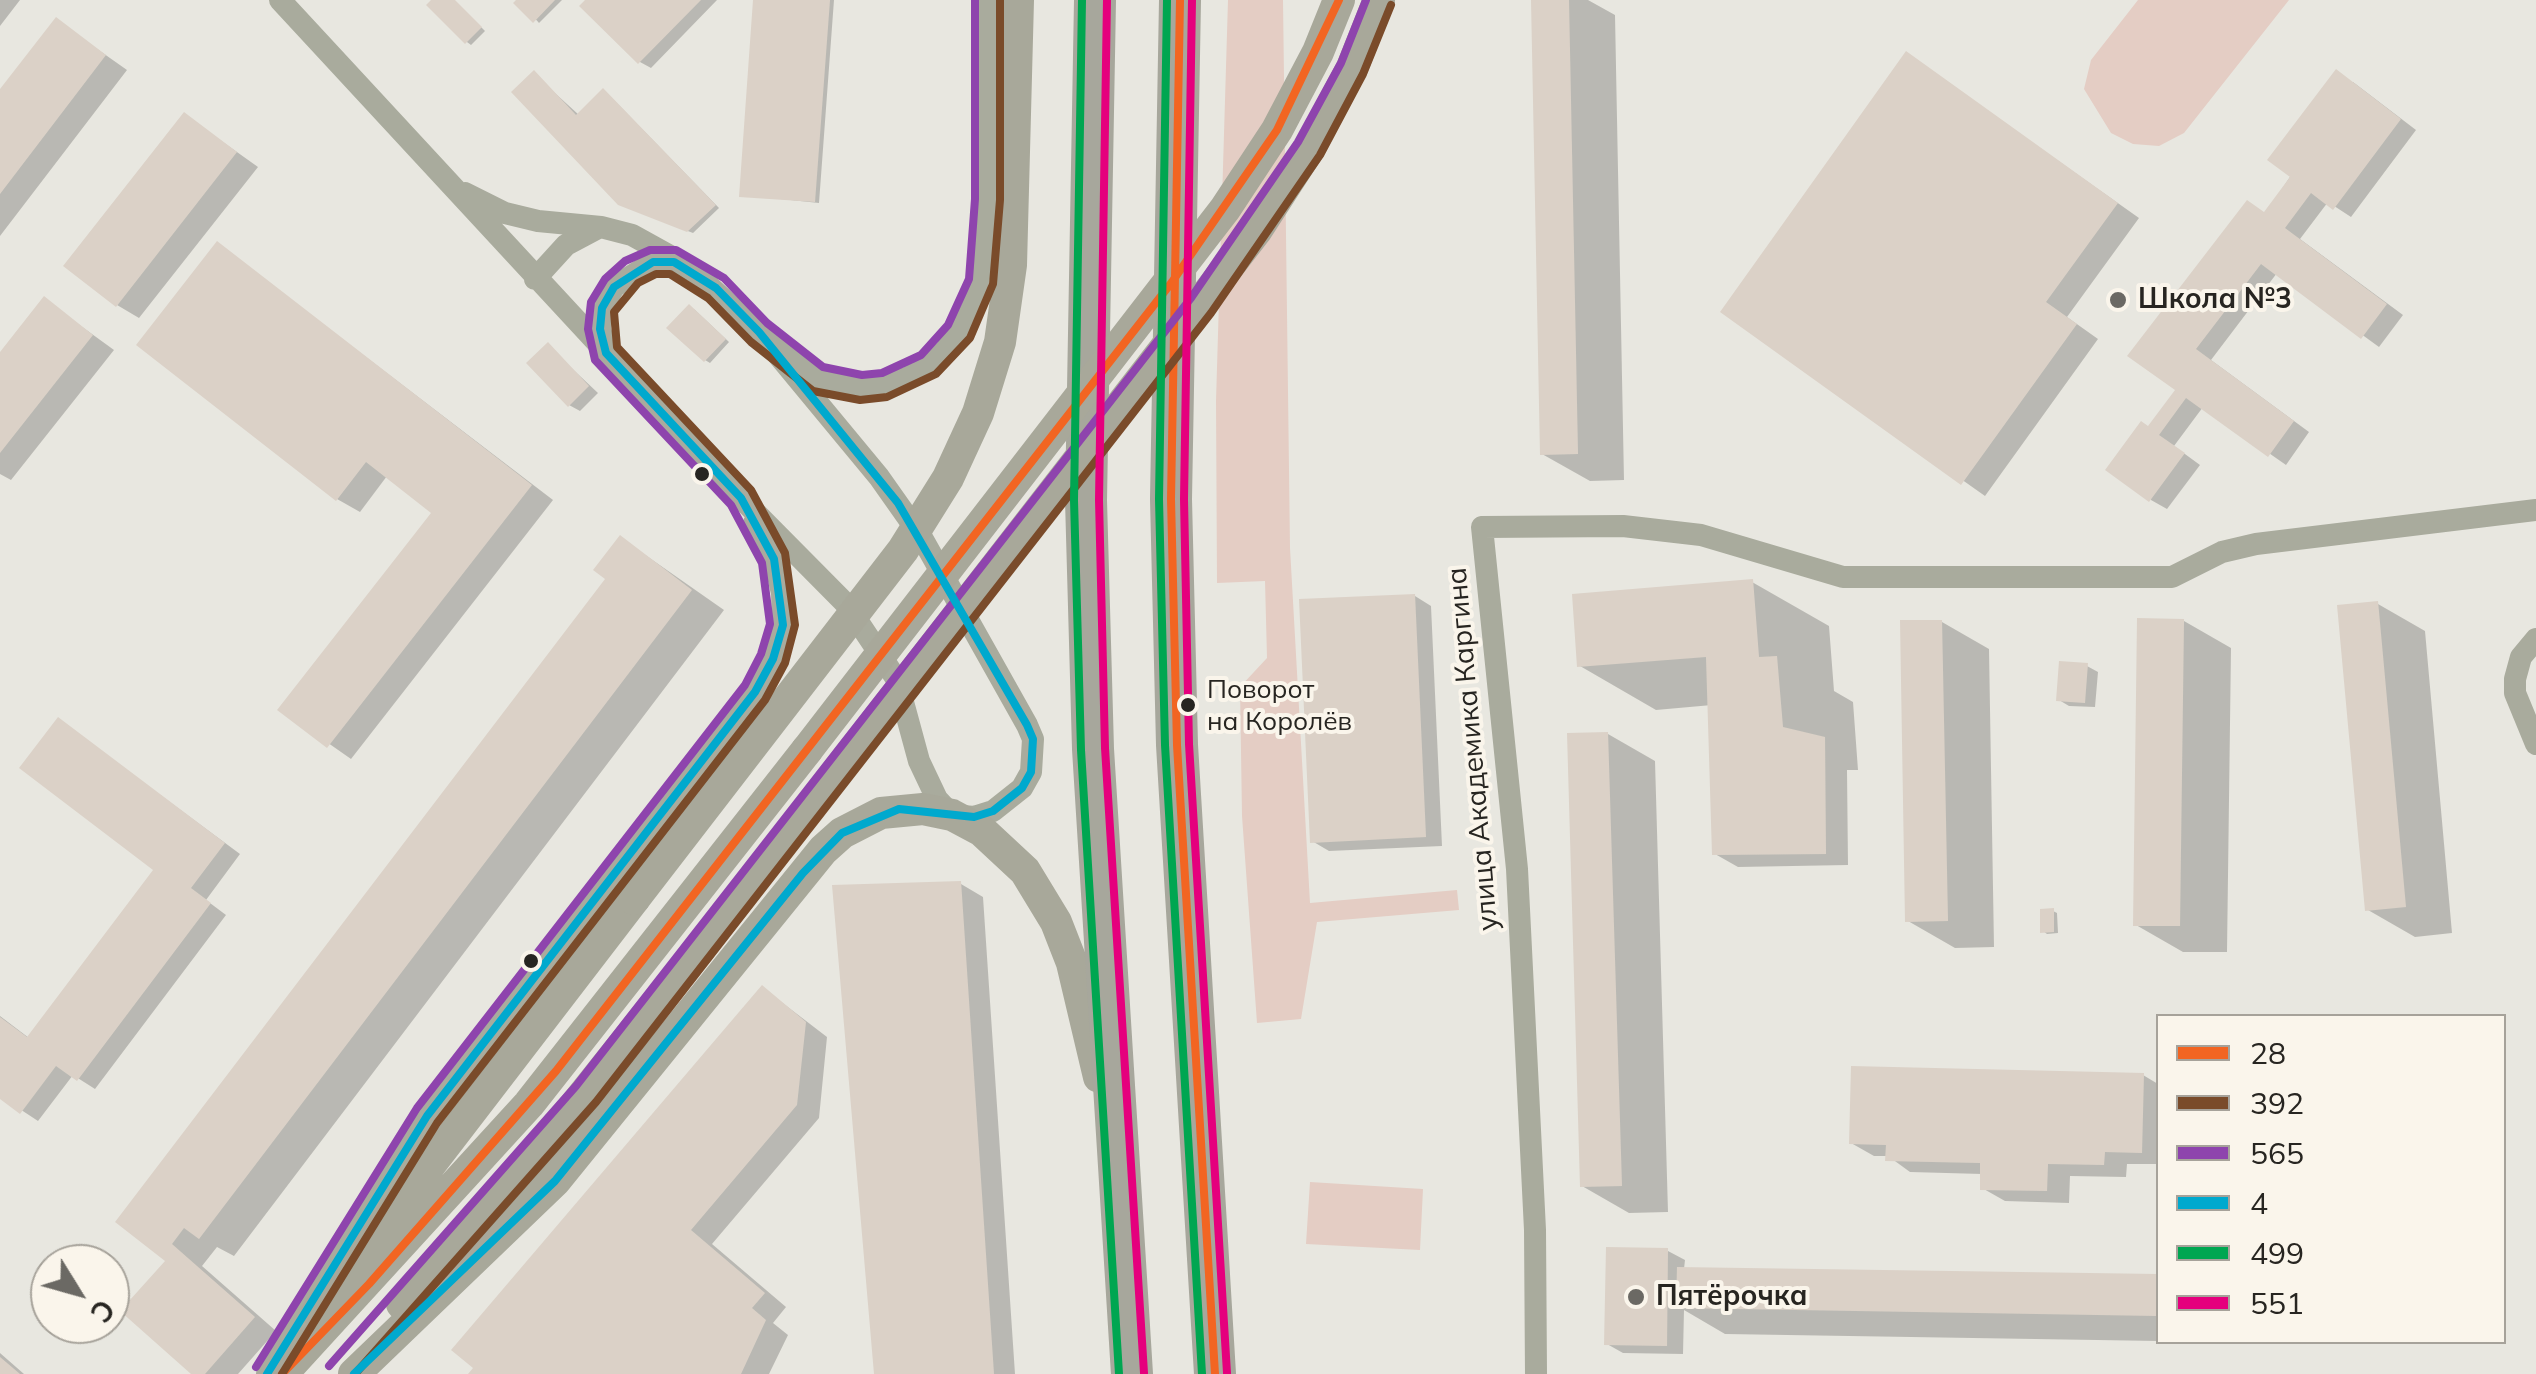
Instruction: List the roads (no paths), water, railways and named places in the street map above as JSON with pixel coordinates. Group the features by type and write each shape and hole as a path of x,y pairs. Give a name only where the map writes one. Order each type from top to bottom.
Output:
{"highway":[{"path":"1095,0 1086,500 1092,749 1132,1374"},
{"path":"1180,0 1172,499 1178,746 1215,1374"}],"main road":[{"path":"268,1374 903,550 948,478 978,413 1000,342 1011,264 1018,0"},
{"path":"282,1374 504,1133 1225,209 1277,130 1318,52 1339,0"},
{"path":"338,1374 530,1162 1256,231 1310,149 1352,68 1379,0"},
{"path":"354,1374 556,1181 823,850 842,833 881,813 923,809 952,815 1007,852 1033,882 1056,922 1086,1016 1122,1187"}],"street":[{"path":"280,0 740,498 847,605 876,644 906,705 926,781 952,815 974,816 1009,801 1031,772 1034,740 906,515 759,332"},
{"path":"442,176 472,199 505,213 538,221 601,226 658,247 693,271 759,332 818,379 861,388 910,376 944,351 959,332 981,282 986,247 986,0"},
{"path":"535,279 582,232 601,226"},
{"path":"606,353 600,329 602,308 614,287 652,262 674,262 693,271"},
{"path":"268,1374 427,1116 743,707 773,659 783,625 782,593 774,559 740,498"},
{"name":"улица Академика Каргина","path":"1536,1374 1535,1230 1517,869 1482,527 1623,526 1701,536 1843,577 2172,576 2222,552 2256,544 2536,510"},
{"path":"2536,639 2521,657 2515,678 2515,693 2536,744"}],"place":[{"name":"Школа №3","path":"2118,300"},
{"name":"Поворот на Королёв","path":"1188,705"},
{"name":"Пятёрочка","path":"1636,1297"}]}
